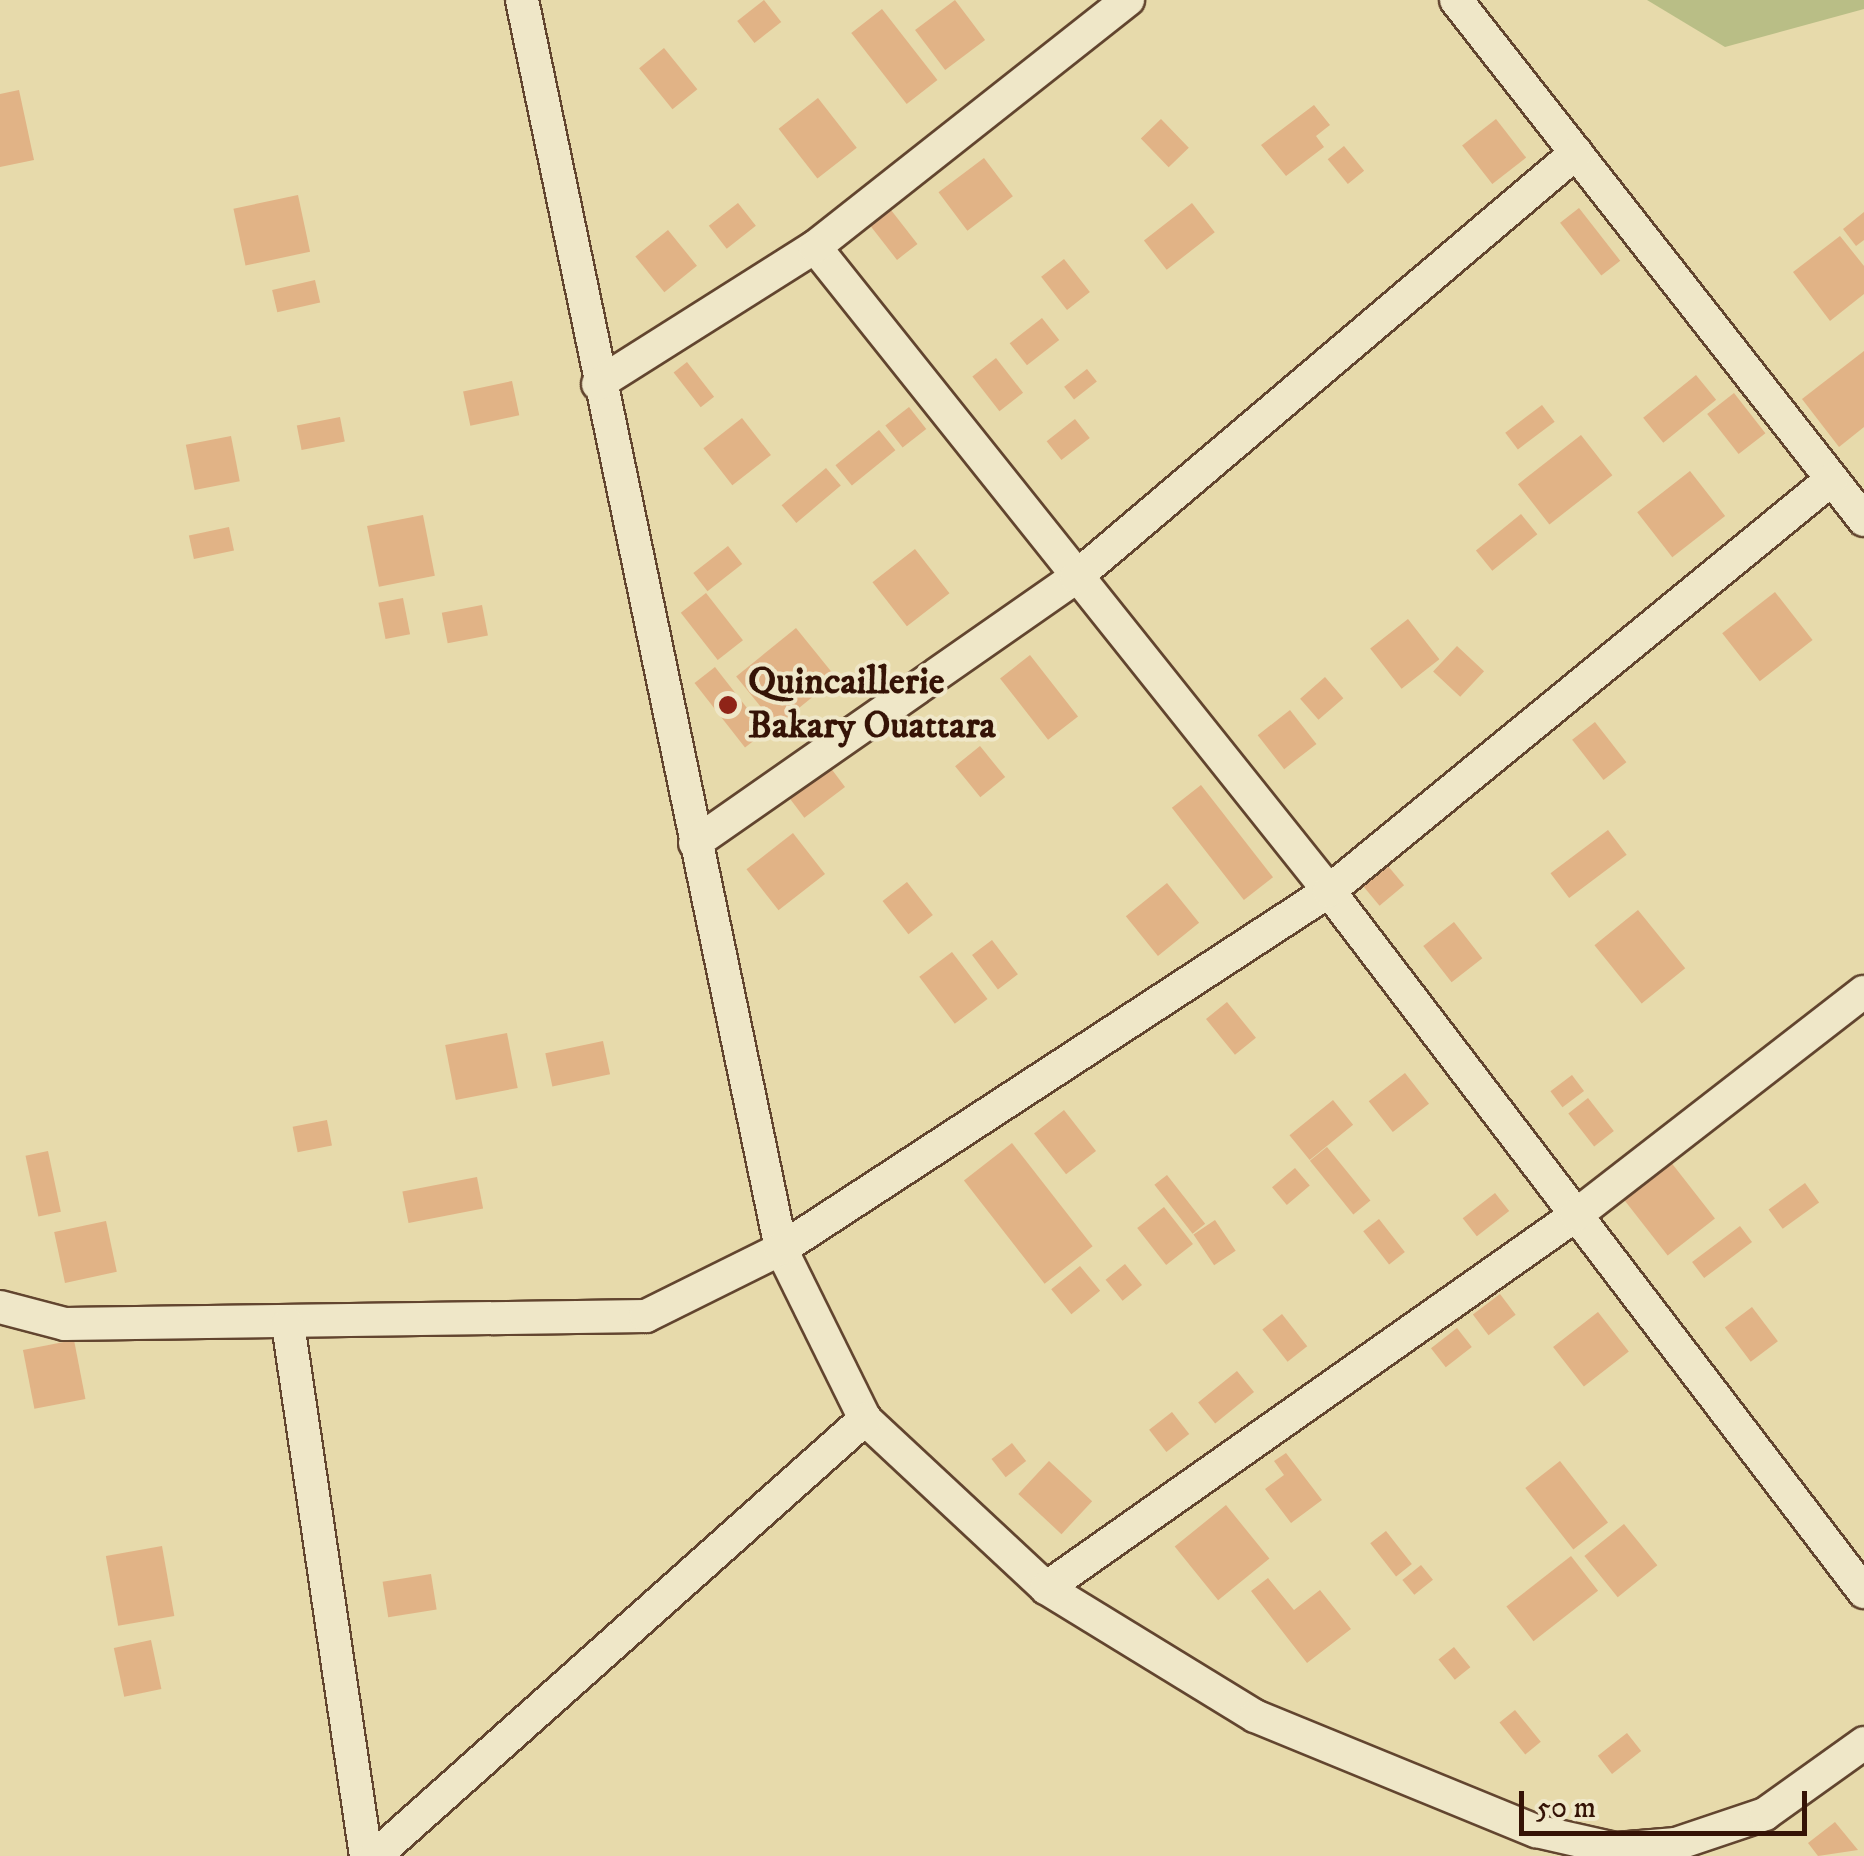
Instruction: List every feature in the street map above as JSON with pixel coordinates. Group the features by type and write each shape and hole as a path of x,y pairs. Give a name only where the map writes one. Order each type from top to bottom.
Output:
{"street":[{"path":"522,0 598,384 782,1249 865,1419 1046,1588 1255,1716 1536,1831 1616,1849 1676,1844 1765,1814 1864,1744"},
{"path":"598,384 815,247 1128,0"},
{"path":"1456,0 1864,520"},
{"path":"695,843 1076,577 1576,153"},
{"path":"815,247 1329,891 1864,1592"},
{"path":"0,1308 65,1324 288,1324 646,1316 782,1249 1329,891 1832,479"},
{"path":"1046,1588 1576,1216 1864,992"},
{"path":"288,1324 366,1856"},
{"path":"375,1856 865,1419"}],"green space":[{"path":"1647,0 1864,0 1864,9 1725,47"}],"building":[{"path":"764,0 781,22 754,43 737,21"},
{"path":"955,0 985,40 945,70 915,30"},
{"path":"882,9 937,80 907,104 851,33"},
{"path":"664,48 697,89 672,109 639,68"},
{"path":"19,90 34,160 0,167 0,94"},
{"path":"818,98 857,148 817,178 779,129"},
{"path":"1314,105 1330,125 1316,136 1324,147 1286,176 1261,145"},
{"path":"1161,119 1189,148 1169,167 1141,138"},
{"path":"1496,119 1526,158 1492,184 1462,145"},
{"path":"1344,146 1364,171 1348,184 1328,159"},
{"path":"984,158 1013,196 967,231 938,192"},
{"path":"298,195 310,252 246,265 233,209"},
{"path":"738,203 756,226 727,249 709,226"},
{"path":"1192,203 1215,232 1167,270 1144,241"},
{"path":"1579,208 1620,261 1601,276 1560,223"},
{"path":"891,210 917,244 897,260 871,226"},
{"path":"1864,212 1864,240 1856,246 1843,229"},
{"path":"668,230 697,266 664,292 635,256"},
{"path":"1840,236 1864,266 1864,294 1830,321 1793,272"},
{"path":"1064,259 1090,292 1067,310 1041,277"},
{"path":"315,280 320,302 277,312 272,290"},
{"path":"1042,318 1059,340 1027,365 1010,343"},
{"path":"1864,351 1864,427 1839,447 1802,399"},
{"path":"996,358 1023,393 999,411 972,376"},
{"path":"687,362 714,397 701,407 674,372"},
{"path":"1087,369 1097,382 1074,399 1064,387"},
{"path":"1696,375 1716,400 1663,443 1643,418"},
{"path":"512,381 519,415 470,426 463,391"},
{"path":"1734,393 1765,433 1739,454 1707,414"},
{"path":"1542,405 1555,422 1518,449 1505,433"},
{"path":"909,407 926,429 903,448 885,425"},
{"path":"340,417 345,442 302,450 297,425"},
{"path":"742,418 771,455 732,485 703,448"},
{"path":"1075,419 1090,438 1061,460 1047,441"},
{"path":"879,430 895,450 852,485 835,465"},
{"path":"1581,435 1612,475 1549,524 1518,484"},
{"path":"231,436 240,481 195,490 186,445"},
{"path":"826,468 841,486 796,523 782,505"},
{"path":"1690,471 1725,516 1672,557 1637,512"},
{"path":"1521,514 1537,534 1492,571 1476,551"},
{"path":"423,515 435,576 379,587 367,526"},
{"path":"229,527 234,550 194,559 189,536"},
{"path":"728,546 742,564 707,591 693,573"},
{"path":"915,549 949,593 907,626 872,582"},
{"path":"1775,592 1813,640 1760,681 1722,633"},
{"path":"706,593 743,640 718,660 681,613"},
{"path":"403,598 410,634 386,639 378,603"},
{"path":"482,605 488,635 448,643 442,613"},
{"path":"1408,619 1439,659 1402,689 1370,649"},
{"path":"796,628 836,678 776,726 736,676"},
{"path":"1457,646 1484,671 1460,697 1433,672"},
{"path":"1030,655 1078,716 1048,740 1000,678"},
{"path":"715,667 765,732 745,748 695,683"},
{"path":"1325,677 1343,698 1318,720 1300,699"},
{"path":"1290,710 1316,744 1284,769 1258,735"},
{"path":"1595,722 1626,762 1604,780 1572,740"},
{"path":"980,746 1005,777 980,797 955,766"},
{"path":"830,767 845,787 804,818 789,798"},
{"path":"1201,785 1273,877 1244,900 1172,808"},
{"path":"1608,830 1627,855 1569,898 1550,873"},
{"path":"793,833 825,874 779,910 747,869"},
{"path":"1388,866 1404,885 1380,906 1363,887"},
{"path":"907,882 933,915 908,934 883,901"},
{"path":"1167,883 1199,923 1158,956 1126,916"},
{"path":"1638,910 1685,968 1642,1004 1594,945"},
{"path":"1454,922 1482,958 1452,982 1423,946"},
{"path":"992,940 1018,974 998,989 972,955"},
{"path":"952,952 988,999 955,1024 919,977"},
{"path":"1227,1002 1256,1038 1235,1055 1206,1019"},
{"path":"507,1033 518,1088 456,1100 445,1045"},
{"path":"603,1041 610,1074 552,1087 545,1053"},
{"path":"1405,1073 1429,1104 1393,1132 1369,1101"},
{"path":"1572,1075 1584,1091 1562,1107 1550,1091"},
{"path":"1588,1098 1614,1131 1594,1146 1568,1113"},
{"path":"1333,1100 1353,1125 1310,1160 1289,1135"},
{"path":"1064,1110 1096,1151 1066,1174 1034,1133"},
{"path":"327,1120 332,1146 298,1152 293,1127"},
{"path":"1012,1143 1093,1246 1045,1284 964,1181"},
{"path":"1327,1147 1370,1201 1353,1214 1310,1161"},
{"path":"48,1151 61,1212 38,1216 26,1156"},
{"path":"1670,1161 1715,1219 1668,1255 1623,1198"},
{"path":"1295,1168 1310,1186 1287,1205 1272,1187"},
{"path":"1167,1175 1205,1224 1193,1234 1154,1185"},
{"path":"477,1177 483,1208 409,1223 402,1192"},
{"path":"1805,1183 1819,1202 1783,1229 1769,1209"},
{"path":"1495,1193 1509,1211 1477,1236 1463,1218"},
{"path":"1164,1207 1193,1244 1166,1265 1137,1228"},
{"path":"1379,1219 1405,1252 1389,1264 1363,1231"},
{"path":"1215,1220 1236,1251 1214,1265 1193,1235"},
{"path":"106,1221 117,1272 65,1283 54,1232"},
{"path":"1740,1226 1752,1242 1704,1278 1692,1262"},
{"path":"1125,1264 1142,1285 1123,1301 1106,1280"},
{"path":"1080,1266 1100,1291 1071,1314 1051,1289"},
{"path":"1500,1294 1516,1315 1488,1335 1473,1314"},
{"path":"1752,1307 1778,1341 1751,1362 1725,1327"},
{"path":"1598,1312 1629,1351 1584,1386 1553,1347"},
{"path":"1282,1314 1307,1346 1288,1362 1262,1329"},
{"path":"1457,1328 1472,1347 1446,1367 1431,1348"},
{"path":"74,1340 85,1399 34,1409 23,1350"},
{"path":"1237,1371 1254,1392 1215,1423 1198,1402"},
{"path":"1172,1412 1189,1434 1166,1452 1149,1430"},
{"path":"1012,1443 1026,1461 1006,1477 992,1459"},
{"path":"1286,1453 1322,1500 1291,1523 1265,1489 1284,1475 1274,1461"},
{"path":"1049,1461 1092,1501 1061,1534 1018,1494"},
{"path":"1560,1461 1608,1522 1573,1550 1525,1488"},
{"path":"1226,1505 1269,1559 1218,1600 1175,1547"},
{"path":"1624,1524 1657,1565 1618,1597 1584,1556"},
{"path":"1386,1531 1412,1564 1396,1576 1370,1543"},
{"path":"162,1546 174,1616 118,1626 106,1556"},
{"path":"1571,1556 1598,1591 1533,1641 1506,1606"},
{"path":"1421,1565 1433,1580 1414,1595 1402,1580"},
{"path":"431,1574 437,1610 388,1617 383,1582"},
{"path":"1268,1578 1294,1610 1320,1590 1351,1629 1307,1663 1251,1591"},
{"path":"151,1640 161,1689 124,1697 114,1648"},
{"path":"1454,1647 1470,1667 1455,1680 1438,1660"},
{"path":"1515,1710 1541,1742 1525,1754 1499,1723"},
{"path":"1627,1733 1641,1751 1612,1774 1598,1756"},
{"path":"1835,1822 1858,1850 1818,1856 1808,1843"}],"place":[{"name":"Quincaillerie Bakary Ouattara","path":"728,705"}]}
